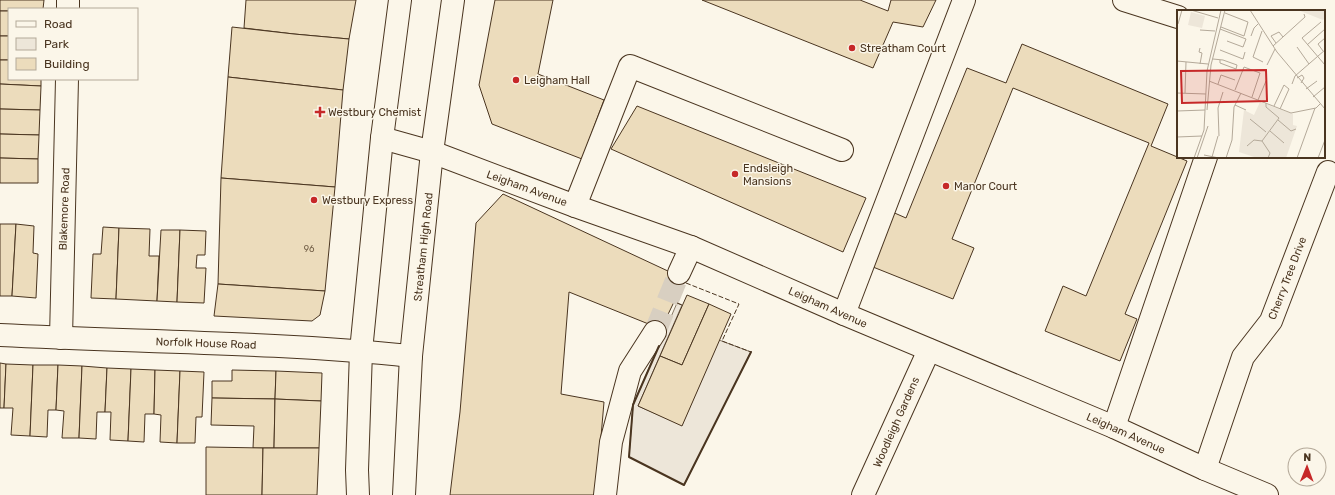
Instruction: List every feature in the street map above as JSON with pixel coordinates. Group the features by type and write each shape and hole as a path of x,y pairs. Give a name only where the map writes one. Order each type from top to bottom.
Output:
{"main road":[{"path":"358,495 357,470 361,351 382,138 400,0"},
{"name":"Streatham High Road","path":"404,495 411,356 432,152 453,0"},
{"path":"844,314 964,0"},
{"path":"1124,0 1177,17"},
{"path":"575,206 630,66 842,150"},
{"name":"Blakemore Road","path":"61,338 67,80"},
{"name":"Leigham Avenue","path":"382,138 432,152 575,206 691,247 844,314 1114,427 1205,469 1267,495"},
{"path":"1114,427 1206,158"},
{"name":"Cherry Tree Drive","path":"1205,469 1243,357 1271,321 1328,172"},
{"path":"679,273 691,247"},
{"path":"605,495 611,442 630,371 655,332"},
{"name":"Norfolk House Road","path":"0,335 264,345 361,351 411,356"},
{"name":"Woodleigh Gardens","path":"863,495 929,350"}],"green space":[{"path":"677,303 682,305 638,406 682,425 719,340 751,352 684,485 629,457 633,405"}],"building":[{"path":"0,0 44,0 43,8 8,8 8,11 0,11"},
{"path":"246,0 356,0 349,39 244,28"},
{"name":"Leigham Hall","path":"495,0 553,0 538,74 604,100 582,159 492,124 479,85"},
{"name":"Streatham Court","path":"702,0 860,0 888,11 891,0 936,0 923,27 893,22 873,68"},
{"path":"0,11 8,11 8,36 0,36"},
{"path":"232,27 349,39 343,90 228,77"},
{"path":"0,36 8,36 8,60 0,60"},
{"name":"Manor Court","path":"1022,44 1168,104 1151,146 1187,161 1125,314 1137,319 1120,361 1045,331 1063,286 1086,296 1149,143 1013,88 952,239 974,248 953,299 868,265 890,211 906,218 967,68 1006,83"},
{"path":"0,60 8,60 8,80 41,80 41,86 0,84"},
{"path":"228,77 343,90 335,187 221,178"},
{"path":"0,84 41,86 40,110 0,109"},
{"name":"Endsleigh Mansions","path":"637,106 866,198 843,252 611,149"},
{"path":"0,109 40,110 39,135 0,134"},
{"path":"0,134 39,135 38,159 0,158"},
{"path":"0,158 38,159 38,183 0,183"},
{"path":"221,178 335,187 325,291 218,284"},
{"path":"503,194 685,279 661,329 569,292 561,394 604,402 596,495 450,495 460,412 476,223"},
{"path":"0,224 16,224 12,296 0,296"},
{"path":"16,224 34,226 33,253 38,254 36,298 12,296"},
{"path":"103,227 119,228 116,299 91,298 93,254 101,254"},
{"path":"119,228 150,229 149,256 159,256 157,301 116,299"},
{"path":"161,230 180,230 177,302 157,301"},
{"path":"180,230 206,231 205,255 197,255 196,268 206,268 204,303 177,302"},
{"path":"218,284 325,291 320,315 312,321 214,316"},
{"path":"687,295 709,304 682,365 660,356"},
{"path":"709,304 731,314 682,426 638,406 660,356 682,365"},
{"path":"0,363 6,364 4,408 0,408"},
{"path":"6,364 33,365 30,436 11,435 13,408 4,408"},
{"path":"33,365 58,365 56,410 48,410 47,437 30,436"},
{"path":"58,365 82,366 79,438 62,438 64,411 56,410"},
{"path":"82,366 107,368 105,412 97,412 96,439 79,438"},
{"path":"107,368 131,369 128,441 110,440 111,412 105,412"},
{"path":"131,369 155,370 154,414 145,414 144,442 128,441"},
{"path":"155,370 180,371 177,443 160,442 161,415 154,414"},
{"path":"232,370 276,371 275,399 212,398 212,381 232,381"},
{"path":"180,371 204,372 202,417 196,417 195,443 177,443"},
{"path":"276,371 322,373 321,401 275,399"},
{"path":"212,398 275,399 274,448 253,448 254,426 211,425"},
{"path":"275,399 321,401 319,448 274,448"},
{"path":"206,447 263,448 262,495 206,495"},
{"path":"263,448 319,448 317,495 262,495"}],"tunnel":[{"path":"655,332 679,273"}],"fence":[{"path":"686,283 739,304 722,341 751,352"},
{"path":"677,303 682,305"}],"wall":[{"path":"659,346 633,405 629,457 684,485 751,352"}],"place":[{"name":"Streatham Court","path":"852,48"},
{"name":"Leigham Hall","path":"516,80"},
{"name":"Westbury Chemist","path":"320,112"},
{"name":"Endsleigh Mansions","path":"735,174"},
{"name":"Manor Court","path":"946,186"},
{"name":"Westbury Express","path":"314,200"}]}
